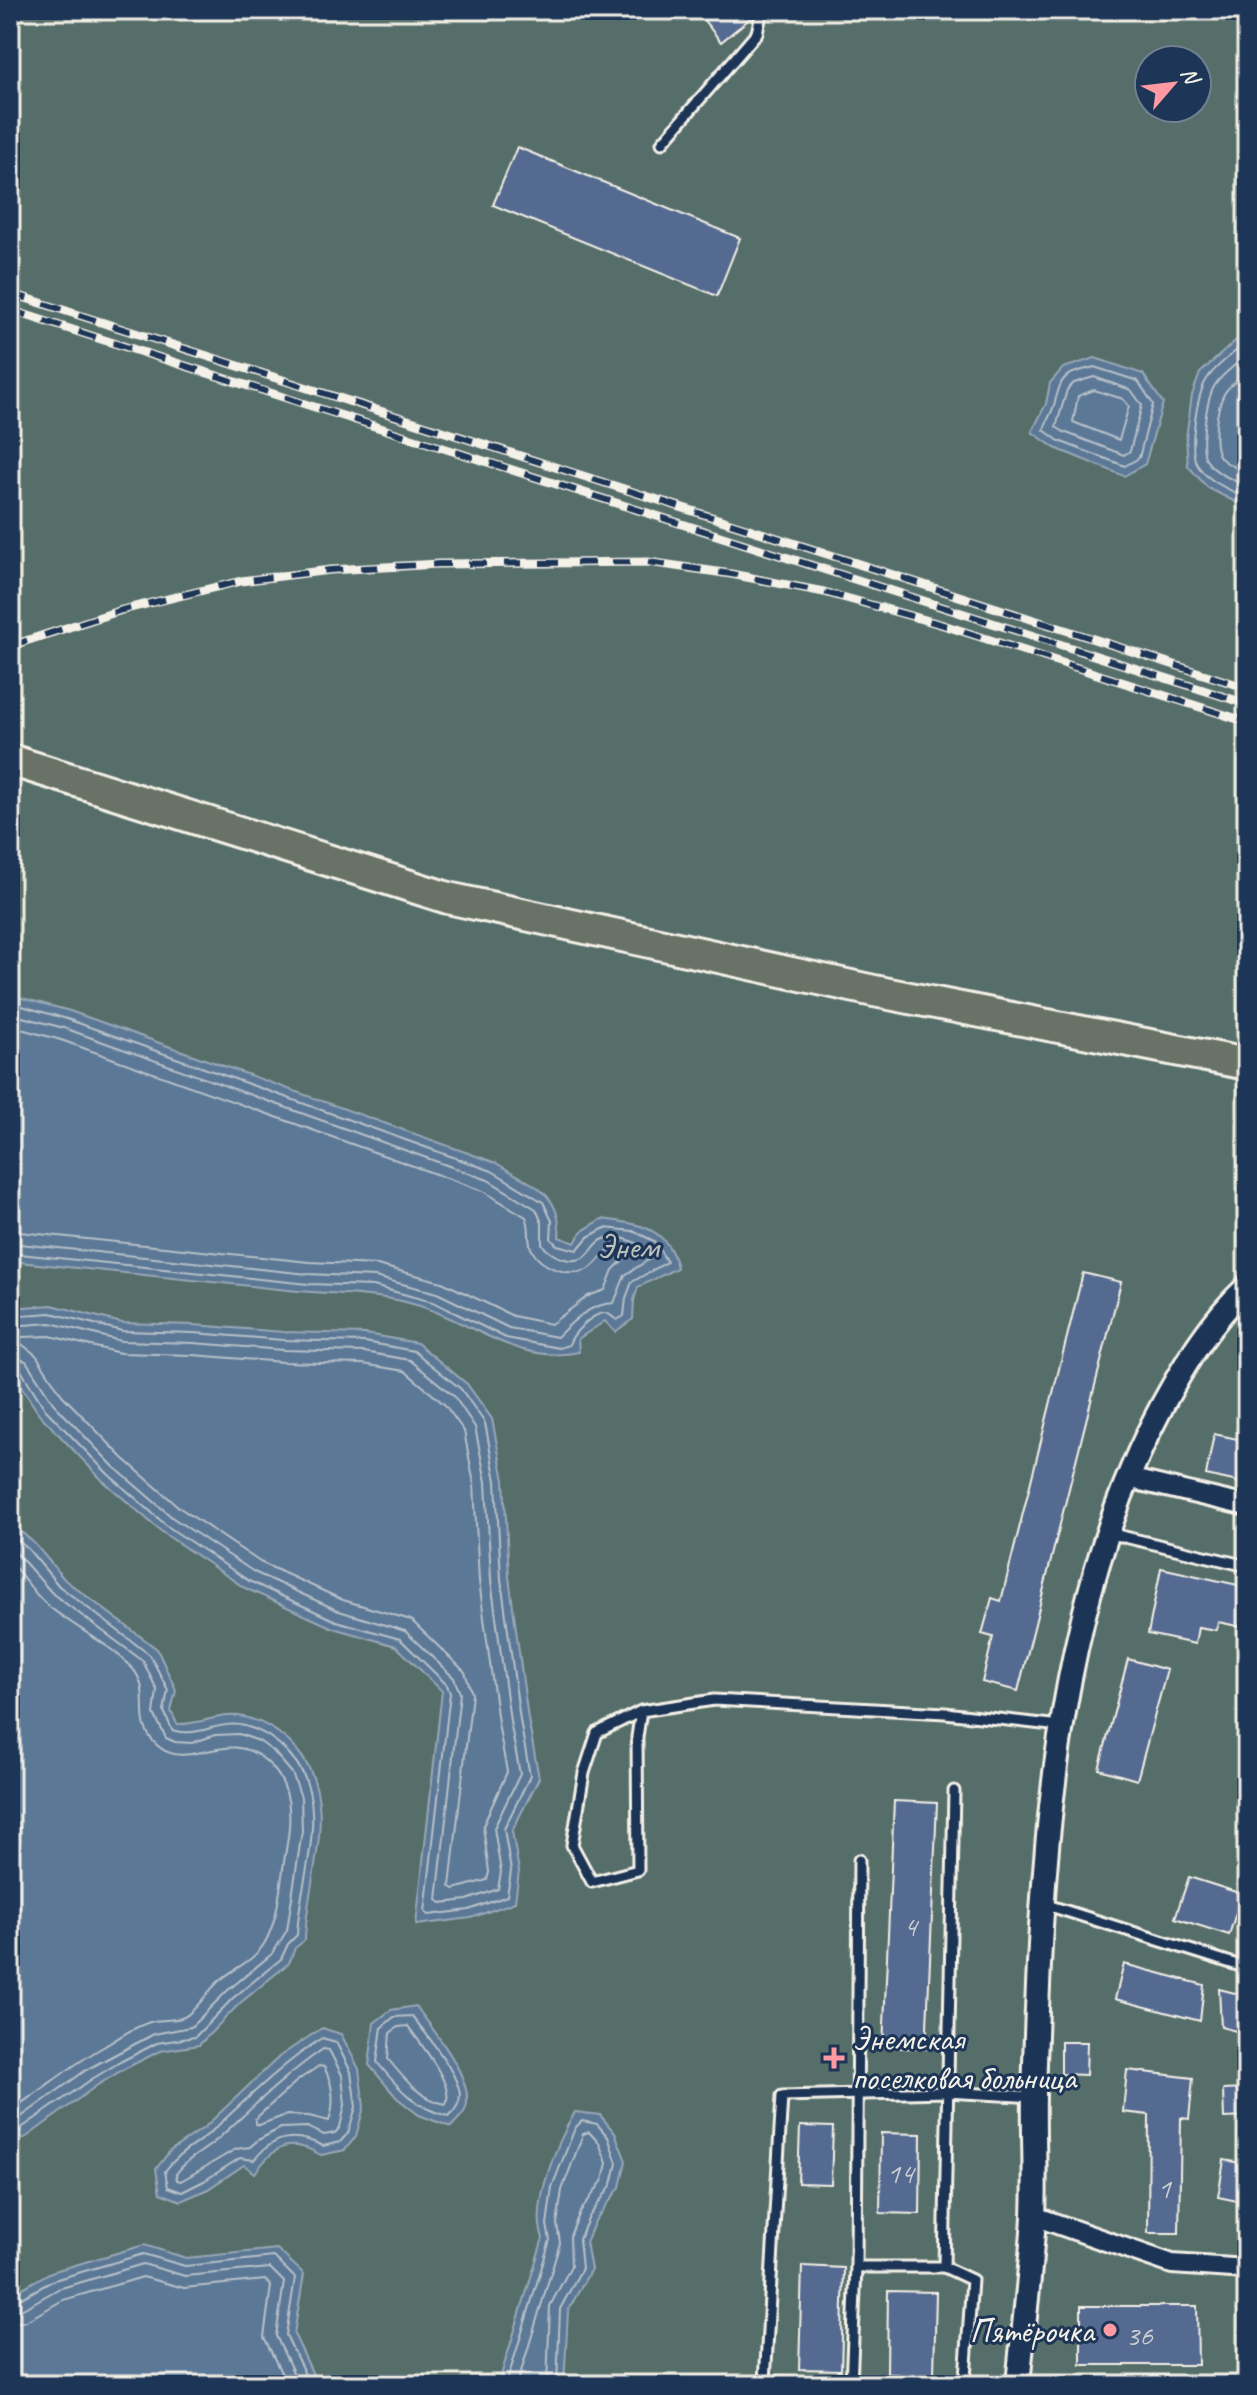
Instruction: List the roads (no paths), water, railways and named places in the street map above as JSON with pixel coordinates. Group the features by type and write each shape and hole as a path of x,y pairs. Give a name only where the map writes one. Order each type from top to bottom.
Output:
{"highway":[{"path":"10,760 448,898 874,991 1247,1064"}],"street":[{"path":"1018,2385 1034,2216 1034,2097 1043,1904 1061,1727 1071,1665 1108,1533 1145,1437 1190,1355 1242,1291"},
{"path":"1128,1478 1247,1506"},
{"path":"1034,2216 1172,2264 1247,2269"}],"lane":[{"path":"662,143 757,33 762,10"},
{"path":"1108,1533 1247,1566"},
{"path":"641,1711 637,1737 638,1870 592,1882 572,1845 584,1773 597,1733 641,1711 714,1700 945,1713 1061,1727"},
{"path":"944,2267 954,1791"},
{"path":"851,2385 856,2267 859,1860"},
{"path":"1043,1904 1247,1968"},
{"path":"834,2385 765,2381 782,2096 946,2092 1034,2097"},
{"path":"856,2267 944,2267 972,2280 965,2378"}],"water":[{"path":"1247,307 1247,508 1208,488 1188,466 1186,438 1192,395 1200,373 1244,333"},
{"path":"1095,358 1143,374 1163,403 1145,464 1124,476 1055,448 1032,432 1046,404 1050,383 1063,368"},
{"path":"22,998 70,1011 496,1163 532,1184 550,1199 556,1209 559,1237 575,1243 581,1232 602,1219 628,1223 659,1235 673,1254 677,1268 638,1287 633,1319 615,1332 605,1321 578,1339 579,1352 558,1354 539,1353 502,1343 431,1310 396,1300 10,1261 10,1000"},
{"path":"52,1305 122,1323 366,1334 417,1343 467,1384 492,1419 504,1480 509,1577 539,1778 512,1831 519,1871 515,1902 471,1918 416,1925 442,1691 396,1646 333,1628 245,1588 162,1532 102,1480 39,1414 10,1369 10,1308"},
{"path":"10,1522 35,1544 65,1580 157,1649 176,1690 171,1711 177,1724 227,1716 244,1717 266,1725 291,1743 310,1770 320,1816 305,1940 295,1948 289,1963 239,2004 199,2045 160,2051 124,2069 10,2146"},
{"path":"416,2006 452,2058 466,2087 464,2112 451,2127 419,2115 397,2098 369,2065 374,2023 391,2010"},
{"path":"322,2028 341,2034 359,2069 364,2107 356,2136 345,2150 321,2155 300,2146 284,2147 269,2156 255,2173 244,2165 208,2189 181,2201 160,2193 156,2169 170,2151 205,2127 280,2056"},
{"path":"575,2112 600,2115 615,2133 626,2161 620,2187 595,2221 586,2242 591,2269 568,2311 564,2385 498,2385 543,2238 540,2208 543,2191 561,2139"},
{"path":"144,2245 186,2258 277,2249 304,2274 294,2334 318,2385 10,2385 10,2295 51,2272"}],"railway":[{"path":"10,293 1247,688"},
{"path":"10,310 1247,704"},
{"path":"10,646 122,610 241,581 330,570 439,564 648,562 824,592 940,624 1247,722"}],"place":[{"name":"Энемская поселковая больница","path":"834,2058"},
{"name":"Пятёрочка","path":"1110,2330"}],"park label":[{"name":"Энем","path":"628,1246"}]}
